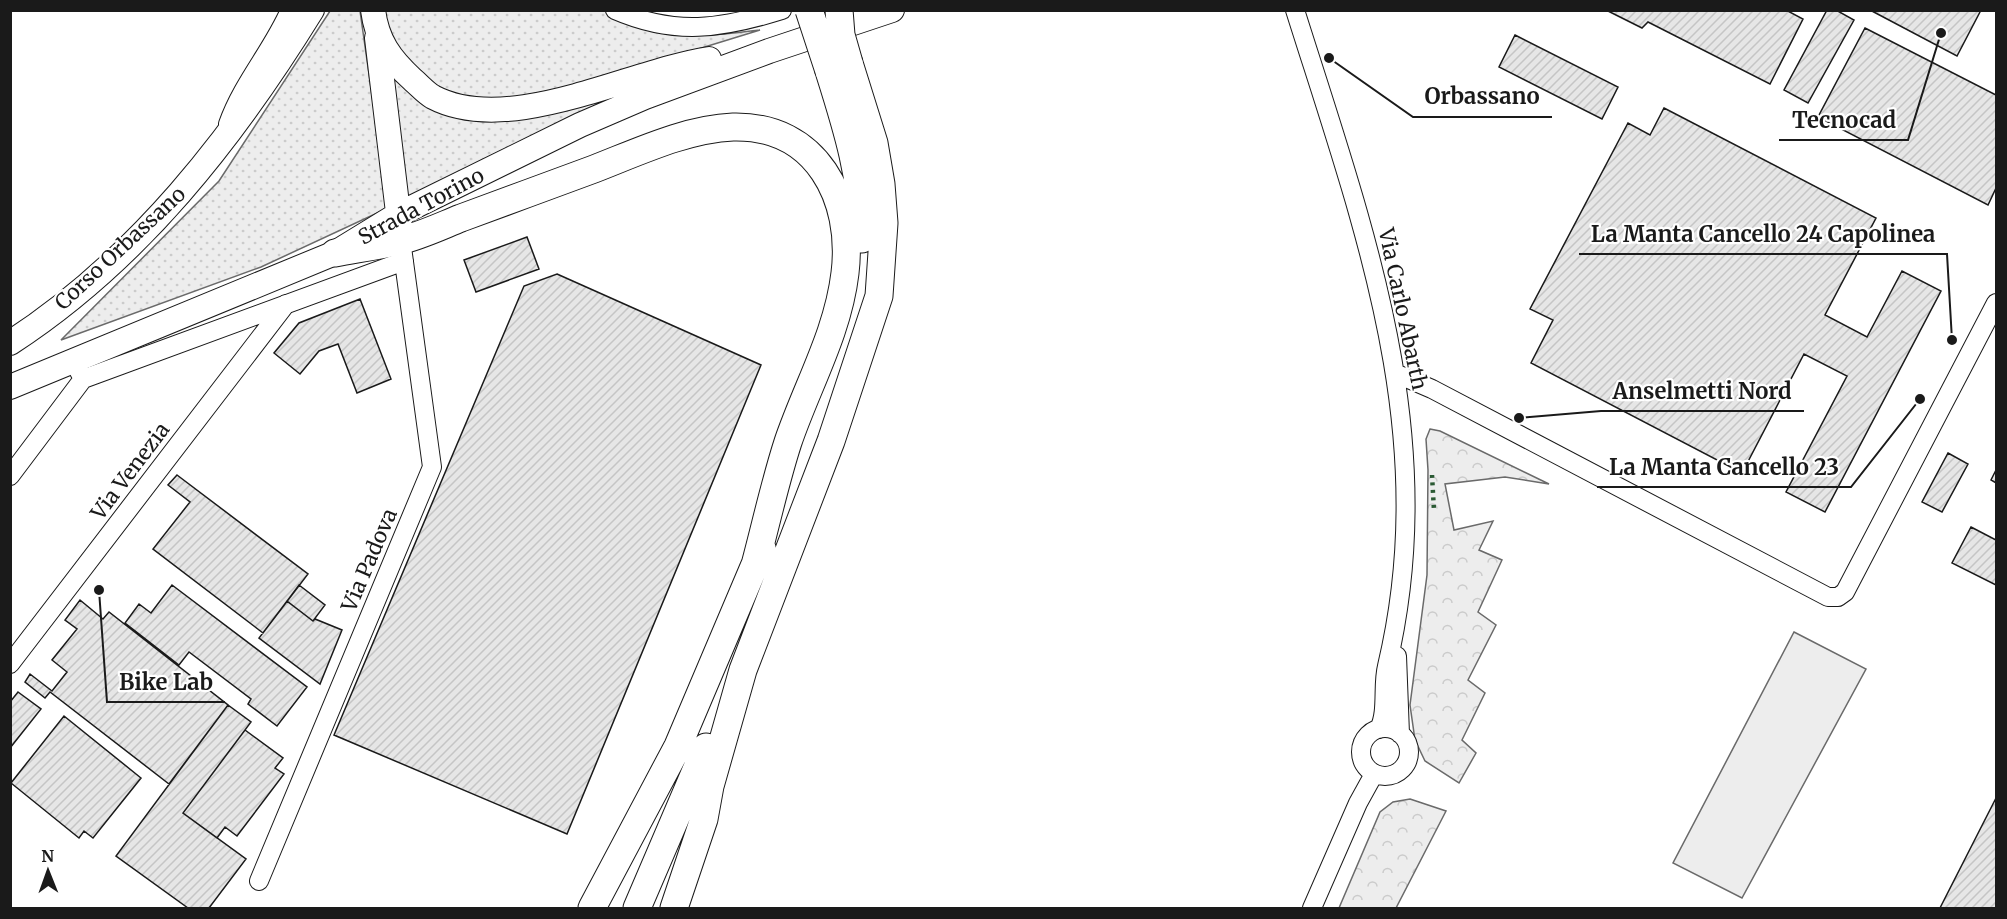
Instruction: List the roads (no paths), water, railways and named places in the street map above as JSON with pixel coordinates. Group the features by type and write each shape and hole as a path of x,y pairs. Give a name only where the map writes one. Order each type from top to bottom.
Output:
{"highway":[{"path":"674,909 704,819 710,786 743,670 831,441 879,296 884,223 881,184 874,144 839,67 809,10"},
{"path":"610,909 755,565 838,355 858,282 863,228 839,67 842,35 840,10"},
{"path":"335,253 401,239 657,145 719,128 747,128 773,134 794,144 816,162 835,188 845,217 848,245 845,277 828,341 788,442 755,565"},
{"path":"637,909 718,720 743,670"},
{"path":"592,909 678,746"},
{"path":"657,909 692,820 710,786"}],"main road":[{"name":"Corso Orbassano","path":"10,343 36,326 117,257 171,205 221,144 312,10"},
{"path":"373,10 401,239"},
{"path":"376,35 402,70 432,97 461,107 488,111 533,105 702,60 769,51 892,10"},
{"name":"Strada Torino","path":"401,239 580,125 645,97 769,51"},
{"name":"Strada Torino","path":"10,387 78,371 335,253"}],"street":[{"name":"Corso Orbassano","path":"221,144 238,96 277,38 290,10"},
{"path":"615,10 642,22 672,27 703,28 744,22 782,10"},
{"name":"Via Carlo Abarth","path":"1295,10 1371,252 1397,374 1405,519 1396,627 1400,734 1408,745 1408,760 1394,775 1374,774"},
{"name":"Strada Torino","path":"78,371 286,304 401,239"},
{"name":"Via Padova","path":"260,881 432,467 401,239"},
{"path":"1397,374 1432,389 1828,597 1838,597 1845,592 1996,303"},
{"name":"Via Venezia","path":"10,664 286,304"},
{"path":"10,476 78,371"},
{"name":"Via Carlo Abarth","path":"1379,729 1382,721 1384,678 1396,627"},
{"path":"1312,909 1353,813 1374,774 1367,769 1360,754 1365,738 1379,729 1386,728 1400,734"}],"place":[{"name":"Tecnocad","path":"1941,33"},
{"name":"Orbassano","path":"1329,58"},
{"name":"La Manta Cancello 24 Capolinea","path":"1952,340"},
{"name":"La Manta Cancello 23","path":"1920,399"},
{"name":"Anselmetti Nord","path":"1519,418"},
{"name":"Bike Lab","path":"99,590"}]}
